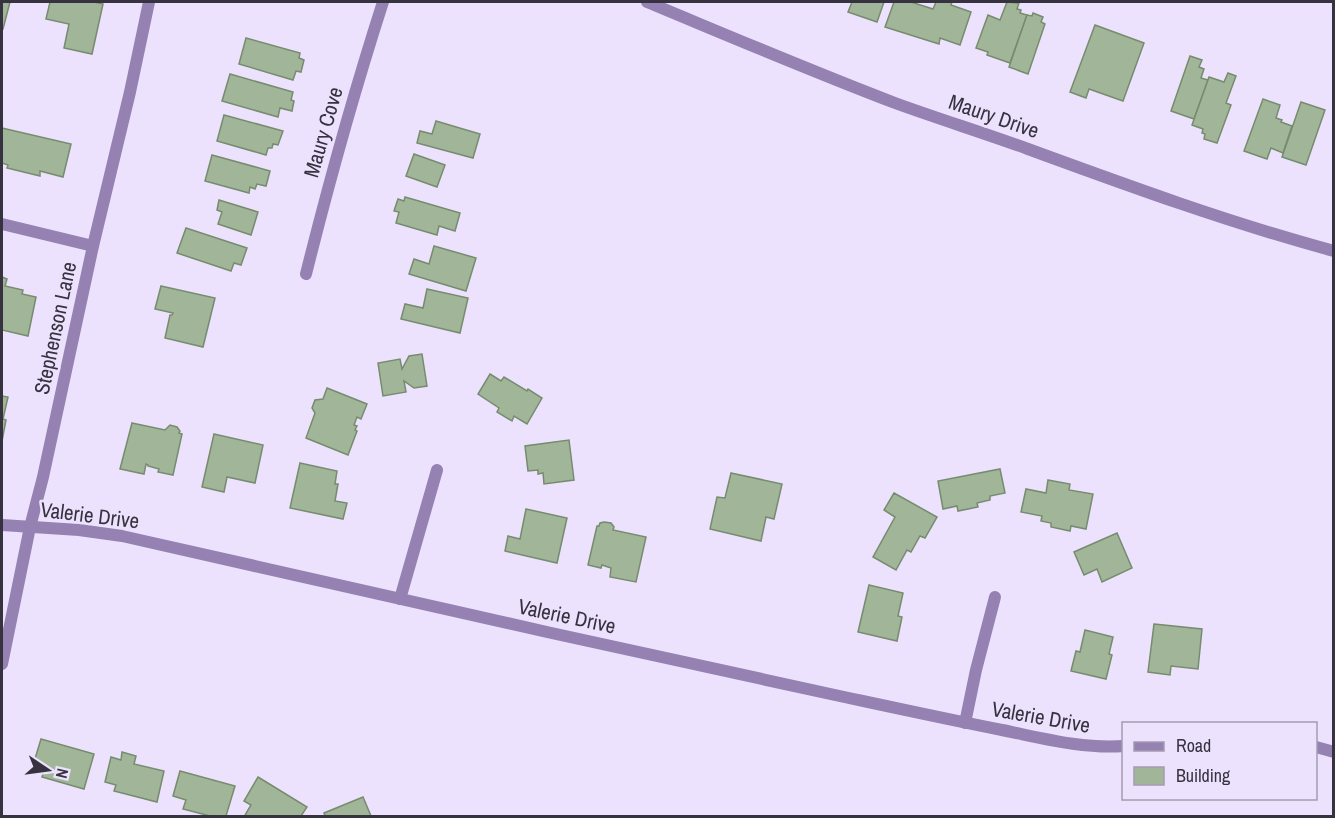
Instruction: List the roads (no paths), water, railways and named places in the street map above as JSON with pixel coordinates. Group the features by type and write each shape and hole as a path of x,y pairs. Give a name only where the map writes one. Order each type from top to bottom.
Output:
{"street":[{"name":"Stephenson Lane","path":"2,664 30,527 149,2"},
{"name":"Maury Cove","path":"306,274 360,72 383,2"},
{"name":"Maury Drive","path":"647,2 896,103 1173,202 1273,235 1334,251"},
{"path":"2,224 93,246"},
{"path":"399,599 437,470"},
{"name":"Valerie Drive","path":"2,525 79,530 122,536 965,723 1072,744 1122,746"},
{"path":"965,723 995,597"},
{"path":"1317,747 1334,752"}]}
